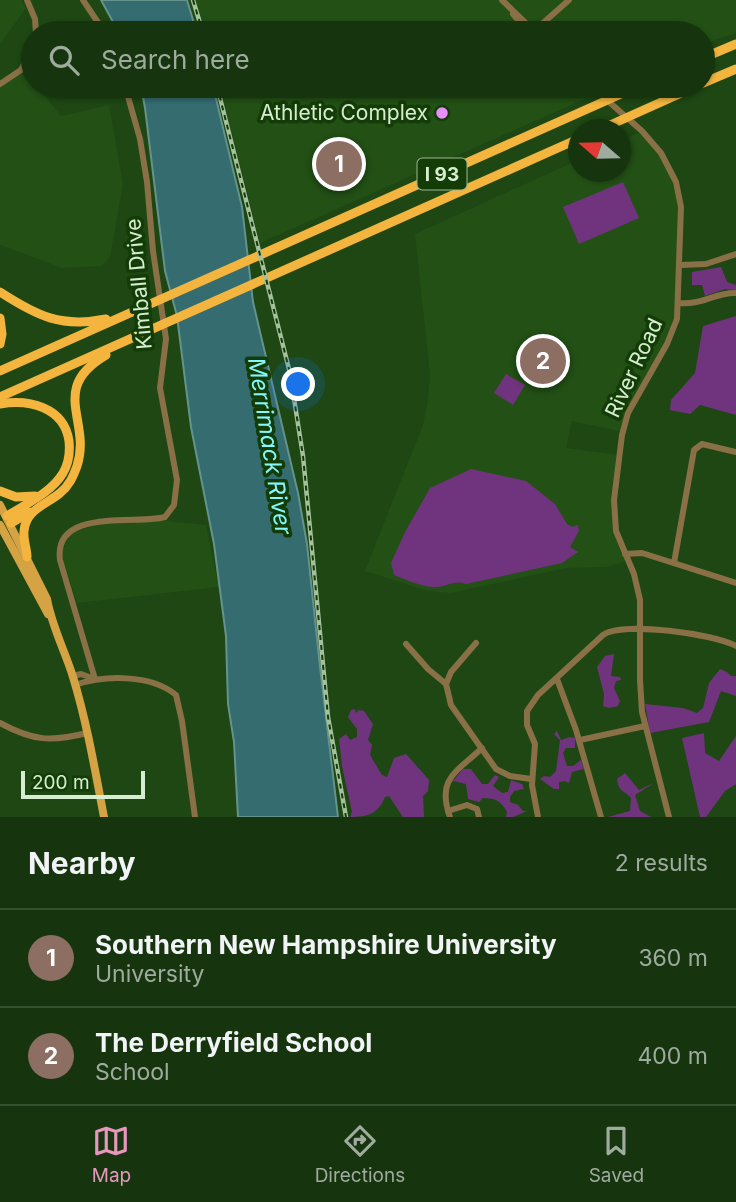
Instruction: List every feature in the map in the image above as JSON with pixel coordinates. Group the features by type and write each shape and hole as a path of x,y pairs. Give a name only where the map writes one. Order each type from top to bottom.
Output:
{"highway":[{"path":"715,53 736,44"},
{"path":"715,78 736,69"},
{"name":"I 93","path":"0,371 612,98"},
{"path":"624,119 670,98"},
{"name":"I 93","path":"0,397 568,144"},
{"path":"0,292 32,312 57,321 84,323 128,313"},
{"path":"0,318 0,344"},
{"path":"3,523 33,511 61,492 74,475 80,439 74,408 82,376 92,363 148,331"},
{"path":"0,404 34,404 56,415 66,430 69,448 66,467 55,483 3,523"},
{"path":"0,491 21,497 41,495"},
{"path":"27,557 24,529 33,511"}],"main road":[{"path":"0,505 3,523 50,616 74,680 104,817"},
{"path":"3,523 27,557 47,600 50,616"}],"street":[{"path":"27,0 35,21"},
{"path":"83,0 97,21"},
{"path":"546,21 569,0"},
{"path":"503,1 522,21"},
{"path":"0,84 21,70"},
{"name":"Kimball Drive","path":"96,679 60,560 60,545 71,532 109,519 165,517 174,505 177,481 160,388 166,339 153,251 147,182 128,98"},
{"name":"River Road","path":"605,98 642,131 666,161 678,191 681,215 679,303 672,333 624,424 614,512 616,531 638,589 641,630 640,694 645,726 669,817"},
{"path":"681,265 706,264 736,254"},
{"path":"679,303 698,303 736,293"},
{"path":"674,563 694,450 702,444 736,453"},
{"path":"625,554 642,553 736,583"},
{"path":"538,817 531,779 535,744 527,725 527,711 538,695 607,632 641,630 710,636 736,646"},
{"path":"476,643 451,672 446,684 451,705 496,769 502,774 531,779"},
{"path":"406,644 428,669 446,684"},
{"path":"557,679 580,740 601,817"},
{"path":"74,680 135,680 168,689 176,695 195,817"},
{"path":"0,723 21,734 41,739 56,740 87,733"},
{"path":"580,740 645,726"},
{"path":"479,817 477,810 467,805 449,814 444,795 447,781 482,748"}],"shaded area":[{"path":"0,0 21,0 26,8 0,44"},
{"path":"189,0 736,0 736,33 715,40 715,21 196,21"},
{"path":"21,73 21,98 46,98 61,116 109,105 123,184 110,257 102,266 62,268 0,245 0,86"},
{"path":"223,98 587,98 260,243"},
{"path":"642,131 653,143 679,191 677,319 633,403 623,432 572,421 566,448 619,455 614,512 628,560 607,567 566,568 451,593 427,591 365,571 423,425 428,399 430,375 415,234 568,165 568,182 631,182 631,136"},
{"path":"623,182 639,218 579,244 563,207"},
{"path":"721,267 727,282 736,285 736,290 725,289 705,296 702,285 692,285 692,272"},
{"path":"736,316 736,415 700,405 690,414 670,410 671,400 695,373 703,326"},
{"path":"506,374 525,385 513,405 494,393"},
{"path":"471,469 526,481 555,504 567,524 572,527 578,525 579,531 570,547 578,552 562,563 466,584 457,582 438,587 428,586 394,575 391,563 430,488"},
{"path":"145,519 206,525 219,587 77,603 63,559 63,550 68,539 74,532 109,521"},
{"path":"614,654 611,676 620,677 621,680 616,681 614,688 620,701 618,706 609,708 603,706 604,694 597,667 605,656"},
{"path":"720,669 736,676 736,696 721,691 709,722 650,733 645,704 683,708 697,713 703,708 709,683"},
{"path":"355,709 356,713 359,710 364,711 373,724 368,740 372,745 370,755 382,775 387,777 394,758 406,754 429,780 428,791 423,796 424,817 403,817 389,796 385,797 372,813 350,817 352,812 339,739 346,734 350,740 357,737 357,729 348,717 351,710"},
{"path":"557,731 561,740 575,738 575,748 566,748 563,753 567,766 573,766 581,760 584,769 572,772 569,783 559,782 559,789 554,789 540,779 544,776 550,777 556,771 560,740 554,734"},
{"path":"704,733 705,753 719,761 736,736 736,784 725,791 706,817 700,817 682,738"},
{"path":"463,769 471,769 482,784 488,784 495,775 499,777 493,786 502,793 508,792 511,780 522,784 524,789 514,791 510,802 527,811 506,817 507,812 498,801 483,798 479,802 468,799 466,784 453,781"},
{"path":"625,773 639,790 654,783 635,795 640,811 651,817 608,817 630,811 631,798 620,789 617,779"}],"water":[{"path":"101,0 187,0 193,21 112,21"},
{"name":"Merrimack River","path":"143,98 216,98 242,207 253,302 298,493 307,544 338,817 238,817 234,742 228,704 226,636 214,544 191,427 177,316 165,271"}],"railway":[{"path":"193,0 199,21"},
{"path":"220,98 290,373 303,456 328,717 346,817"}],"place":[{"name":"Athletic Complex","path":"442,113"},
{"name":"Southern New Hampshire University","path":"339,164"},
{"name":"The Derryfield School","path":"543,361"}]}
